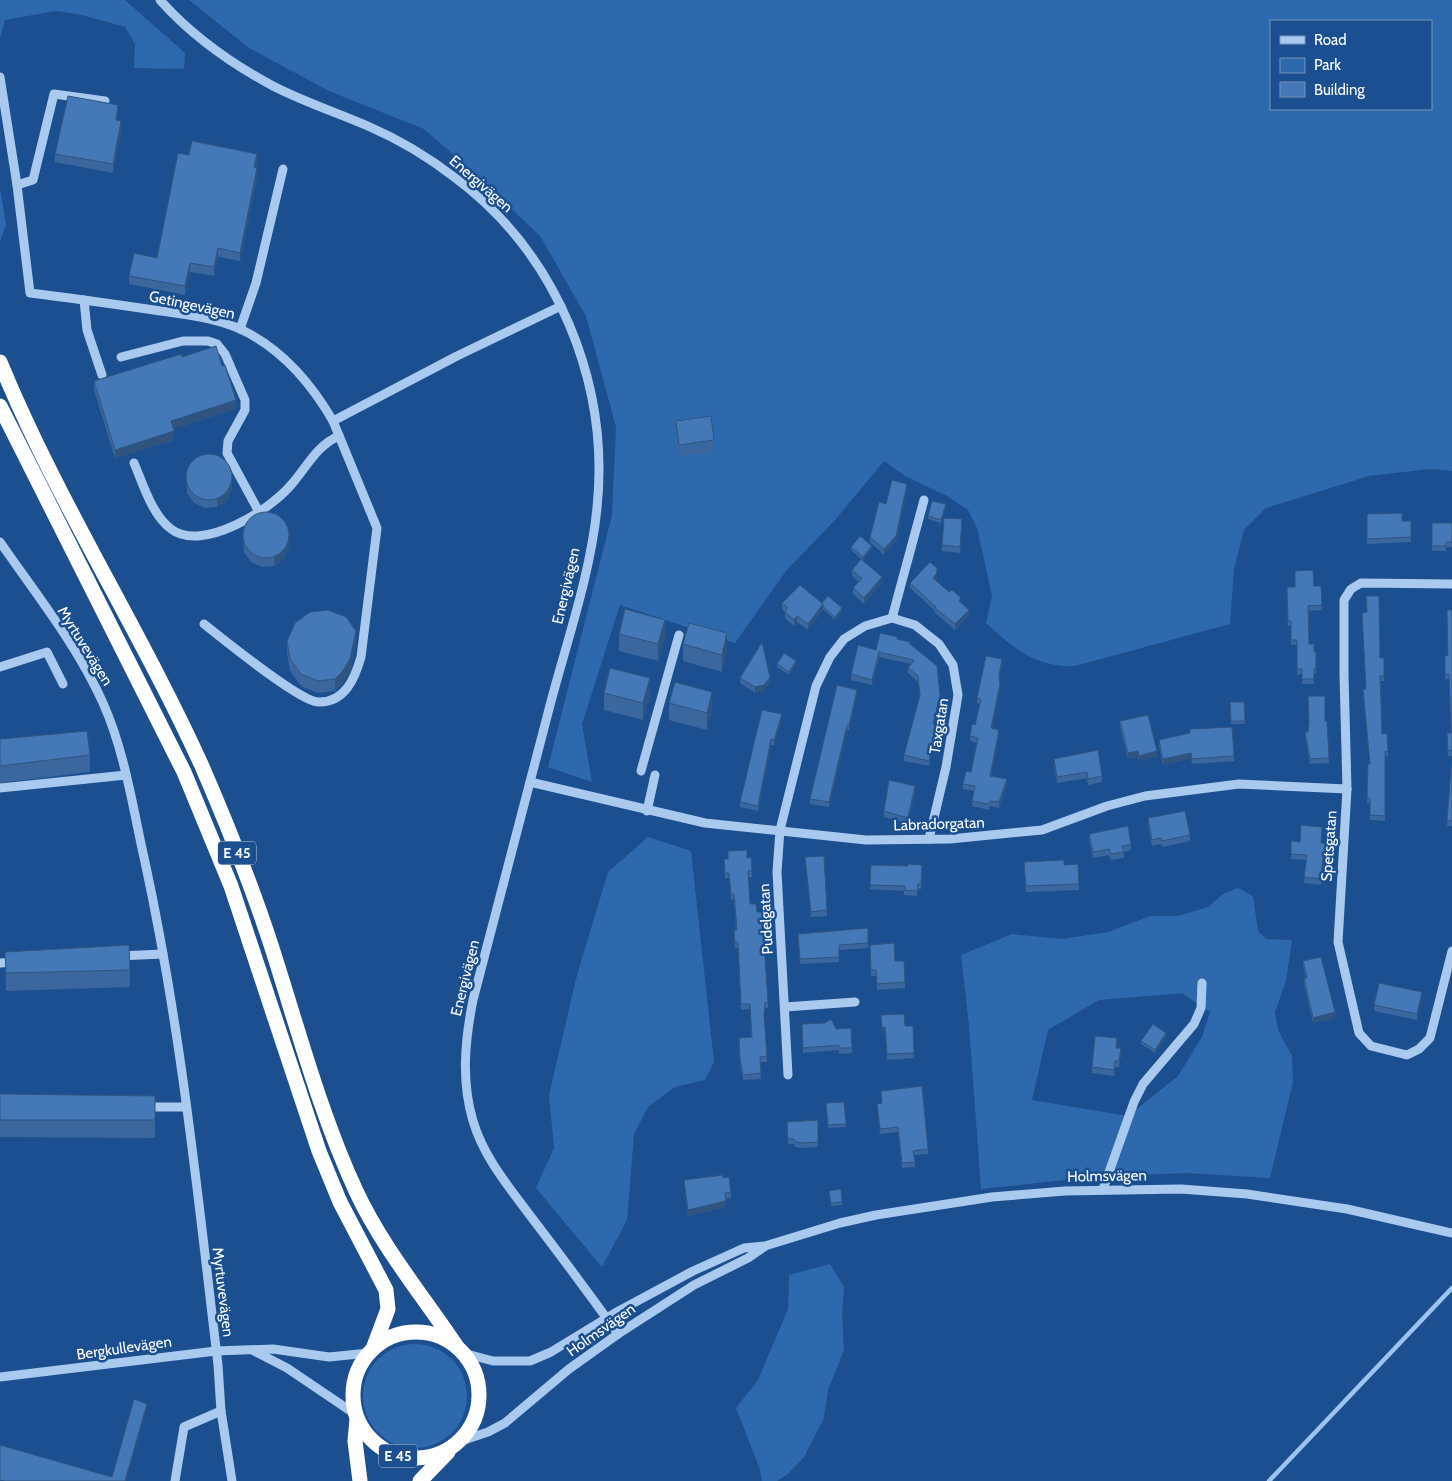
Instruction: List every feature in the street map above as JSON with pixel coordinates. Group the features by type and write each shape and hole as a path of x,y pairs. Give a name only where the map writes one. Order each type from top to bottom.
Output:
{"highway":[{"name":"E 45","path":"0,362 53,474 139,638 201,764 248,878 334,1137 356,1190 378,1232 476,1374 479,1399 473,1423 455,1445 420,1481"},
{"name":"E 45","path":"0,406 184,772 231,886 319,1150 340,1202 386,1290 388,1309 371,1351 357,1371 353,1385 360,1481"},
{"path":"371,1351 388,1338 415,1332 433,1334 460,1350"},
{"name":"E 45","path":"356,1416 365,1433 376,1445 398,1456 422,1458 438,1455 455,1445"}],"street":[{"name":"Energivägen","path":"160,0 197,36 237,64 275,87 382,133 423,154 458,179 491,208 517,237 545,276 561,306 581,352 593,403 598,453 597,508 583,582 471,1009 466,1036 467,1090 473,1120 484,1148 498,1171 618,1334"},
{"name":"Getingevägen","path":"0,77 17,186 30,293 173,312 217,321 240,329 288,362 307,382 333,421 377,528 361,657 356,677 344,693 335,698 317,702 298,694 204,624"},
{"path":"17,186 33,180 54,94 105,101"},
{"path":"240,329 256,283 283,168"},
{"path":"84,300 86,330 102,375"},
{"path":"333,421 457,356 561,306"},
{"path":"121,357 183,341 208,341 217,344 225,354 245,400 245,410 228,440 227,453 259,512"},
{"path":"134,463 156,512 170,529 184,537 211,535 259,512 274,502 291,486 329,440 339,436"},
{"path":"780,830 816,686 830,657 844,639 865,626 892,618 924,500"},
{"name":"Myrtuvevägen","path":"0,542 90,675 104,706 126,775 163,954 186,1107 216,1351 221,1411 232,1481"},
{"name":"Spetsgatan","path":"1452,584 1361,583 1351,589 1344,600 1347,789 1338,942 1359,1032 1371,1046 1408,1055 1419,1049 1430,1038 1452,950"},
{"name":"Taxgatan","path":"892,618 915,625 939,644 953,664 956,680 958,695 946,767 929,839"},
{"path":"641,771 679,635"},
{"path":"0,667 48,652 64,684"},
{"path":"0,788 126,775"},
{"path":"647,811 654,775"},
{"name":"Labradorgatan","path":"530,782 647,811 705,823 866,840 929,839 1042,830 1107,806 1145,796 1220,786 1239,784 1347,789"},
{"name":"Pudelgatan","path":"780,830 777,872 788,1075"},
{"path":"105,957 163,954"},
{"path":"0,962 29,961"},
{"path":"1103,1189 1134,1102 1144,1084 1194,1024 1201,1008 1202,983"},
{"path":"785,1007 855,1002"},
{"path":"137,1106 186,1107"},
{"name":"Holmsvägen","path":"460,1350 493,1361 530,1361 551,1352 607,1318 694,1271 744,1248 765,1246 840,1223 902,1210 1035,1192 1103,1189 1181,1189 1247,1194 1356,1211 1452,1234"},
{"name":"Holmsvägen","path":"455,1445 488,1432 504,1422 569,1369 618,1334 694,1285 748,1258 765,1246"},
{"name":"Bergkullevägen","path":"0,1377 216,1351 273,1349 329,1357 371,1351"},
{"name":"Bergkullevägen","path":"252,1350 287,1368 356,1416"},
{"path":"175,1481 184,1427 221,1411"}],"green space":[{"path":"0,0 125,0 185,53 184,69 134,68 135,44 125,27 82,15 56,11 5,20 0,39"},
{"path":"189,0 1452,0 1452,471 1430,469 1369,476 1266,508 1244,530 1234,569 1230,624 1075,666 1061,666 1048,664 1026,655 1006,641 986,623 992,596 977,528 968,510 947,496 905,476 884,461 835,520 786,571 735,643 620,605 582,724 592,782 548,767 612,515 616,427 586,316 540,236 472,171 424,129 329,91 249,48"},
{"path":"0,188 6,225 0,241"},
{"path":"648,837 691,851 714,1062 705,1080 675,1087 648,1107 634,1134 627,1220 602,1267 536,1188 554,1148 549,1095 577,975 608,872"},
{"path":"1238,888 1253,896 1258,931 1266,939 1292,940 1286,981 1275,1012 1278,1030 1292,1056 1293,1082 1270,1178 1186,1173 1091,1177 981,1189 969,1026 961,955 1012,934 1062,939 1108,932 1150,916 1178,916 1208,907 1223,894","holes":["1182,993 1210,1012 1202,1037 1178,1076 1128,1116 1032,1100 1048,1030 1099,1000"]},
{"path":"830,1264 844,1287 842,1315 844,1350 828,1390 824,1418 804,1457 788,1474 777,1481 762,1481 759,1467 736,1408 758,1380 788,1309 789,1275"},
{"path":"415,1344 435,1348 452,1359 463,1376 467,1396 463,1416 452,1433 435,1444 415,1448 395,1444 378,1433 367,1416 363,1396 367,1376 378,1359 395,1348"}],"building":[{"path":"68,96 118,105 116,120 121,121 113,164 55,154"},
{"path":"192,141 257,154 254,167 257,168 240,253 218,248 214,267 190,263 185,286 129,276 134,253 157,258 178,153 189,155"},
{"path":"216,346 222,366 225,365 236,400 171,421 174,431 115,450 94,381 181,354 182,357"},
{"path":"711,416 714,440 679,445 676,421"},
{"path":"205,454 213,454 222,458 228,464 232,477 228,490 222,496 213,500 205,500 196,496 190,490 186,481 186,473 190,464 196,458"},
{"path":"892,480 907,484 896,536 884,549 870,537 879,502 886,504"},
{"path":"932,501 946,504 941,520 928,516"},
{"path":"262,512 270,512 279,516 285,522 289,535 285,548 279,554 270,558 262,558 253,554 247,548 243,539 243,531 247,522 253,516"},
{"path":"1402,513 1402,521 1411,521 1411,537 1367,539 1367,514"},
{"path":"944,518 962,519 960,547 942,545"},
{"path":"1432,523 1452,523 1452,542 1446,542 1446,546 1432,546"},
{"path":"860,536 872,546 863,557 851,547"},
{"path":"861,559 882,577 864,598 853,588 862,578 852,570"},
{"path":"930,562 937,568 937,573 933,578 949,592 952,590 961,598 959,601 969,610 955,624 935,608 910,583"},
{"path":"1313,570 1314,586 1321,586 1322,605 1308,606 1309,644 1314,644 1316,669 1314,669 1314,679 1302,679 1302,669 1297,669 1297,640 1291,640 1291,621 1288,621 1287,587 1295,587 1295,571"},
{"path":"800,585 823,604 808,624 797,616 794,620 785,612 788,608 782,603"},
{"path":"828,596 842,608 835,617 823,607 822,603"},
{"path":"1366,596 1379,596 1380,658 1384,658 1384,676 1380,676 1382,734 1387,733 1388,751 1385,752 1385,816 1370,815 1370,798 1367,798 1368,764 1370,764 1363,689 1366,689 1362,613 1367,612"},
{"path":"625,609 665,620 658,644 619,634"},
{"path":"328,610 346,617 356,631 350,659 342,672 335,679 318,681 301,674 290,659 287,641 295,623 310,612"},
{"path":"1447,610 1452,610 1452,750 1448,751 1447,733 1451,733 1449,674 1445,674 1445,656 1448,655"},
{"path":"689,623 727,633 722,655 683,644"},
{"path":"880,633 910,642 937,666 940,695 933,724 936,725 929,761 904,755 920,695 918,676 908,668 914,660 879,652 872,680 851,674 858,645 876,650"},
{"path":"762,642 770,677 764,685 755,687 740,678"},
{"path":"784,653 796,661 789,672 777,664"},
{"path":"986,656 1002,659 999,675 1000,684 991,728 999,730 990,776 1007,779 999,802 990,801 989,804 972,801 975,786 963,784 966,771 971,772 978,738 970,736 972,724 975,725 981,699 977,698"},
{"path":"610,668 650,678 643,703 604,693"},
{"path":"675,682 712,692 707,713 669,703"},
{"path":"837,685 857,690 829,802 810,799"},
{"path":"1308,696 1325,696 1325,721 1327,721 1329,758 1310,759 1305,732 1308,732 1309,723"},
{"path":"1230,702 1244,702 1245,721 1231,721"},
{"path":"762,710 782,714 774,740 771,739 758,806 740,802"},
{"path":"1148,715 1157,751 1139,756 1138,751 1128,753 1120,721"},
{"path":"1232,727 1234,756 1192,759 1191,753 1163,759 1159,740 1190,733 1190,729"},
{"path":"87,731 90,755 0,766 0,739"},
{"path":"1098,750 1102,776 1088,779 1087,772 1057,777 1054,759"},
{"path":"1452,756 1452,821 1447,820"},
{"path":"889,780 915,786 908,817 884,811"},
{"path":"1185,811 1190,835 1162,841 1161,838 1152,840 1148,818"},
{"path":"1301,825 1322,827 1321,843 1329,844 1328,857 1323,856 1321,879 1304,877 1307,855 1291,854 1291,841 1300,842"},
{"path":"1128,826 1131,844 1122,846 1124,852 1111,854 1109,849 1093,852 1089,834"},
{"path":"747,850 747,858 751,857 752,871 748,871 750,904 756,904 757,912 762,912 768,1002 765,1003 764,1015 767,1056 760,1057 761,1073 743,1075 739,1038 752,1037 750,1004 741,1004 738,942 735,943 734,930 737,930 734,894 731,894 729,873 725,873 724,859 728,859 728,851"},
{"path":"824,856 827,910 811,912 805,857"},
{"path":"1064,860 1064,865 1078,864 1079,884 1026,886 1024,862"},
{"path":"908,864 922,865 921,884 918,884 917,891 904,890 905,886 870,885 871,865 908,866"},
{"path":"868,928 868,943 839,945 839,957 800,959 798,934"},
{"path":"894,943 895,961 904,961 905,982 877,984 876,970 871,970 870,945"},
{"path":"129,945 130,970 6,973 5,952"},
{"path":"1321,957 1335,1012 1313,1018 1304,978 1307,978 1303,961"},
{"path":"1379,983 1422,992 1417,1014 1374,1005"},
{"path":"904,1014 905,1026 913,1026 914,1053 887,1054 885,1027 882,1028 881,1015"},
{"path":"831,1019 836,1029 851,1028 852,1048 839,1048 839,1045 803,1048 802,1024 825,1023"},
{"path":"1153,1024 1166,1033 1155,1050 1141,1041"},
{"path":"1095,1036 1117,1038 1116,1048 1121,1048 1119,1061 1115,1061 1114,1070 1092,1067"},
{"path":"922,1086 928,1149 913,1151 915,1162 902,1163 898,1127 880,1129 877,1104 882,1103 881,1091"},
{"path":"0,1094 155,1096 155,1120 0,1120"},
{"path":"844,1102 846,1124 828,1125 826,1103"},
{"path":"818,1120 818,1142 802,1143 795,1142 794,1139 788,1139 787,1122"},
{"path":"723,1175 723,1178 729,1177 731,1192 725,1193 726,1201 688,1210 684,1180"},
{"path":"841,1189 842,1202 831,1203 829,1191"},
{"path":"134,1399 147,1404 125,1481 0,1480 0,1445 112,1477"}],"waterway":[{"path":"1269,1481 1452,1288"}]}
